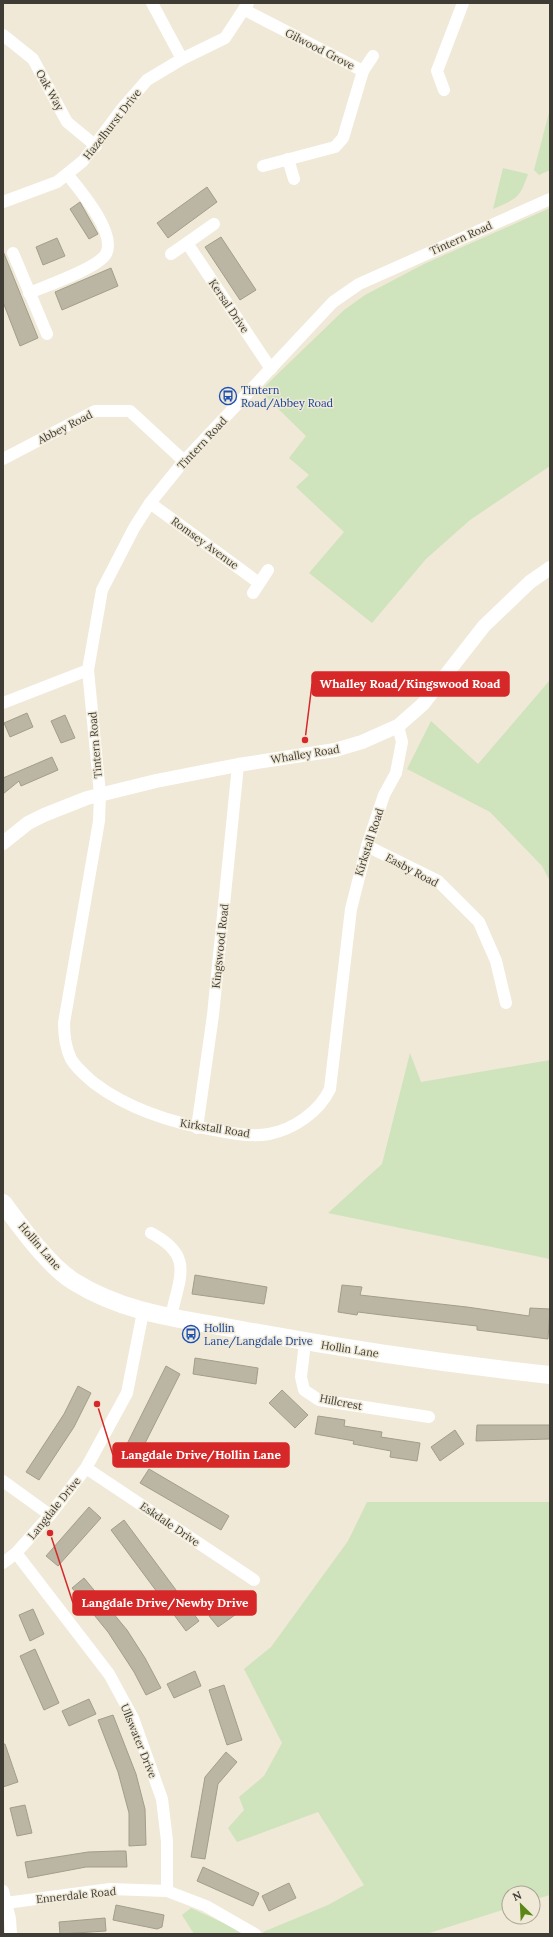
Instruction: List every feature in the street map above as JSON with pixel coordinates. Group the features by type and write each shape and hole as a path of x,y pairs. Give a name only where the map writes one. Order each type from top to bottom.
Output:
{"main road":[{"name":"Hollin Lane","path":"3,1202 46,1257 72,1280 107,1300 143,1312 306,1342 474,1367 550,1375"}],"street":[{"path":"152,3 182,59"},
{"path":"444,90 437,71 463,3"},
{"name":"Hazelhurst Drive","path":"3,202 57,182 68,174 83,161 96,146 121,110 147,80 182,59 225,38 246,6"},
{"name":"Gilwood Grove","path":"246,6 363,71 343,138 335,147 263,166"},
{"name":"Oak Way","path":"3,35 32,59 67,122 96,146"},
{"path":"363,71 373,56"},
{"path":"288,159 294,179"},
{"path":"30,293 93,266 106,254 108,242 104,229 92,208 68,174"},
{"name":"Tintern Road","path":"100,794 88,670 102,590 134,528 150,504 184,461 333,302 359,284 550,199"},
{"path":"171,254 214,224"},
{"name":"Kersal Drive","path":"187,243 271,369"},
{"path":"13,253 47,334"},
{"name":"Abbey Road","path":"3,459 95,411 130,411 184,461"},
{"name":"Romsey Avenue","path":"150,504 256,588 268,570"},
{"name":"Whalley Road","path":"3,843 28,823 44,814 100,794 156,781 238,765 335,750 362,742 398,726 423,704 484,626 530,582 550,568"},
{"path":"3,703 88,670"},
{"name":"Kirkstall Road","path":"100,794 98,834 64,1023 66,1048 72,1060 83,1074 117,1098 148,1113 197,1128 234,1134 268,1134 301,1120 325,1099 330,1088 351,909 367,846 384,796 396,773 402,742 398,726"},
{"name":"Kingswood Road","path":"197,1128 213,1015 238,765"},
{"name":"Easby Road","path":"367,846 438,881 479,922 496,961 506,1003"},
{"path":"151,1233 169,1244 180,1258 182,1267 172,1317"},
{"name":"Langdale Drive","path":"3,1562 16,1553 50,1515 86,1468 127,1393 143,1312"},
{"name":"Hillcrest","path":"306,1342 301,1377 304,1390 319,1400 429,1417"},
{"name":"Eskdale Drive","path":"86,1468 254,1580"},
{"path":"3,1482 50,1515"},
{"name":"Ullswater Drive","path":"16,1553 109,1674 133,1718 162,1798 168,1841 168,1891"},
{"name":"Ennerdale Road","path":"6,1903 110,1890 168,1891 206,1906 255,1934"},
{"path":"3,1891 10,1919 11,1934"}],"green space":[{"path":"550,109 550,170 539,175 534,170"},
{"path":"503,168 528,174 522,189 516,197 493,209"},
{"path":"550,208 550,466 470,520 426,559 372,623 309,573 344,532 296,487 309,475 289,458 306,436 260,391 344,310 365,295 424,264"},
{"path":"550,680 550,881 542,866 490,812 407,769 431,721 478,764"},
{"path":"410,1053 421,1082 550,1060 550,1259 328,1213 382,1164"},
{"path":"367,1502 550,1502 550,1895 541,1898 541,1885 501,1885 501,1911 426,1934 265,1934 263,1932 328,1905 364,1885 318,1812 237,1842 228,1828 244,1810 239,1797 264,1776 282,1743 244,1669 271,1647 348,1541"},
{"path":"191,1908 247,1934 194,1934 182,1915"}],"building":[{"path":"207,187 217,202 168,238 157,223"},
{"path":"80,202 98,234 89,239 70,209"},
{"path":"221,237 256,290 240,300 205,247"},
{"path":"57,238 65,256 43,265 36,247"},
{"path":"3,251 38,338 20,346 3,302"},
{"path":"111,268 118,286 62,310 55,292"},
{"path":"27,713 33,727 10,737 4,723"},
{"path":"65,715 75,738 61,743 51,721"},
{"path":"52,757 58,770 21,786 19,781 3,794 3,778"},
{"path":"195,1275 267,1287 264,1304 192,1294"},
{"path":"342,1285 362,1287 360,1295 467,1307 529,1316 530,1308 550,1309 548,1339 477,1330 477,1326 358,1312 357,1315 338,1312"},
{"path":"195,1358 258,1368 256,1384 193,1374"},
{"path":"166,1366 180,1374 135,1463 121,1456"},
{"path":"78,1386 91,1393 74,1427 39,1480 26,1472 64,1414"},
{"path":"282,1390 308,1415 295,1428 269,1403"},
{"path":"318,1416 345,1420 344,1426 382,1432 381,1437 420,1443 417,1461 390,1457 391,1451 353,1444 354,1441 315,1434"},
{"path":"477,1425 550,1425 550,1439 476,1441"},
{"path":"455,1430 464,1444 440,1461 431,1447"},
{"path":"149,1469 229,1516 221,1530 140,1483"},
{"path":"89,1507 101,1518 58,1566 46,1556"},
{"path":"124,1520 199,1621 186,1631 111,1530"},
{"path":"84,1578 127,1630 145,1658 161,1688 146,1695 134,1672 108,1632 72,1588"},
{"path":"233,1598 242,1610 218,1627 209,1616"},
{"path":"33,1609 44,1634 30,1641 19,1615"},
{"path":"35,1649 59,1703 44,1710 20,1656"},
{"path":"195,1671 201,1686 174,1698 167,1684"},
{"path":"224,1685 242,1740 227,1745 209,1690"},
{"path":"89,1699 96,1714 69,1726 62,1711"},
{"path":"113,1715 136,1774 145,1809 146,1845 129,1846 129,1813 118,1772 98,1720"},
{"path":"3,1744 5,1744 18,1782 3,1787"},
{"path":"226,1752 237,1762 218,1784 205,1859 191,1857 205,1777"},
{"path":"25,1805 32,1833 17,1836 10,1808"},
{"path":"126,1851 127,1867 86,1867 28,1878 25,1862 88,1852"},
{"path":"203,1867 259,1893 253,1906 197,1881"},
{"path":"289,1883 296,1898 269,1911 262,1896"},
{"path":"116,1905 164,1915 162,1927 157,1929 113,1920"},
{"path":"105,1918 106,1931 60,1934 59,1922"}],"place":[{"name":"Tintern Road/Abbey Road","path":"228,396"},
{"name":"Whalley Road/Kingswood Road","path":"305,740"},
{"name":"Hollin Lane/Langdale Drive","path":"191,1334"},
{"name":"Langdale Drive/Hollin Lane","path":"97,1404"},
{"name":"Langdale Drive/Newby Drive","path":"50,1533"}]}
